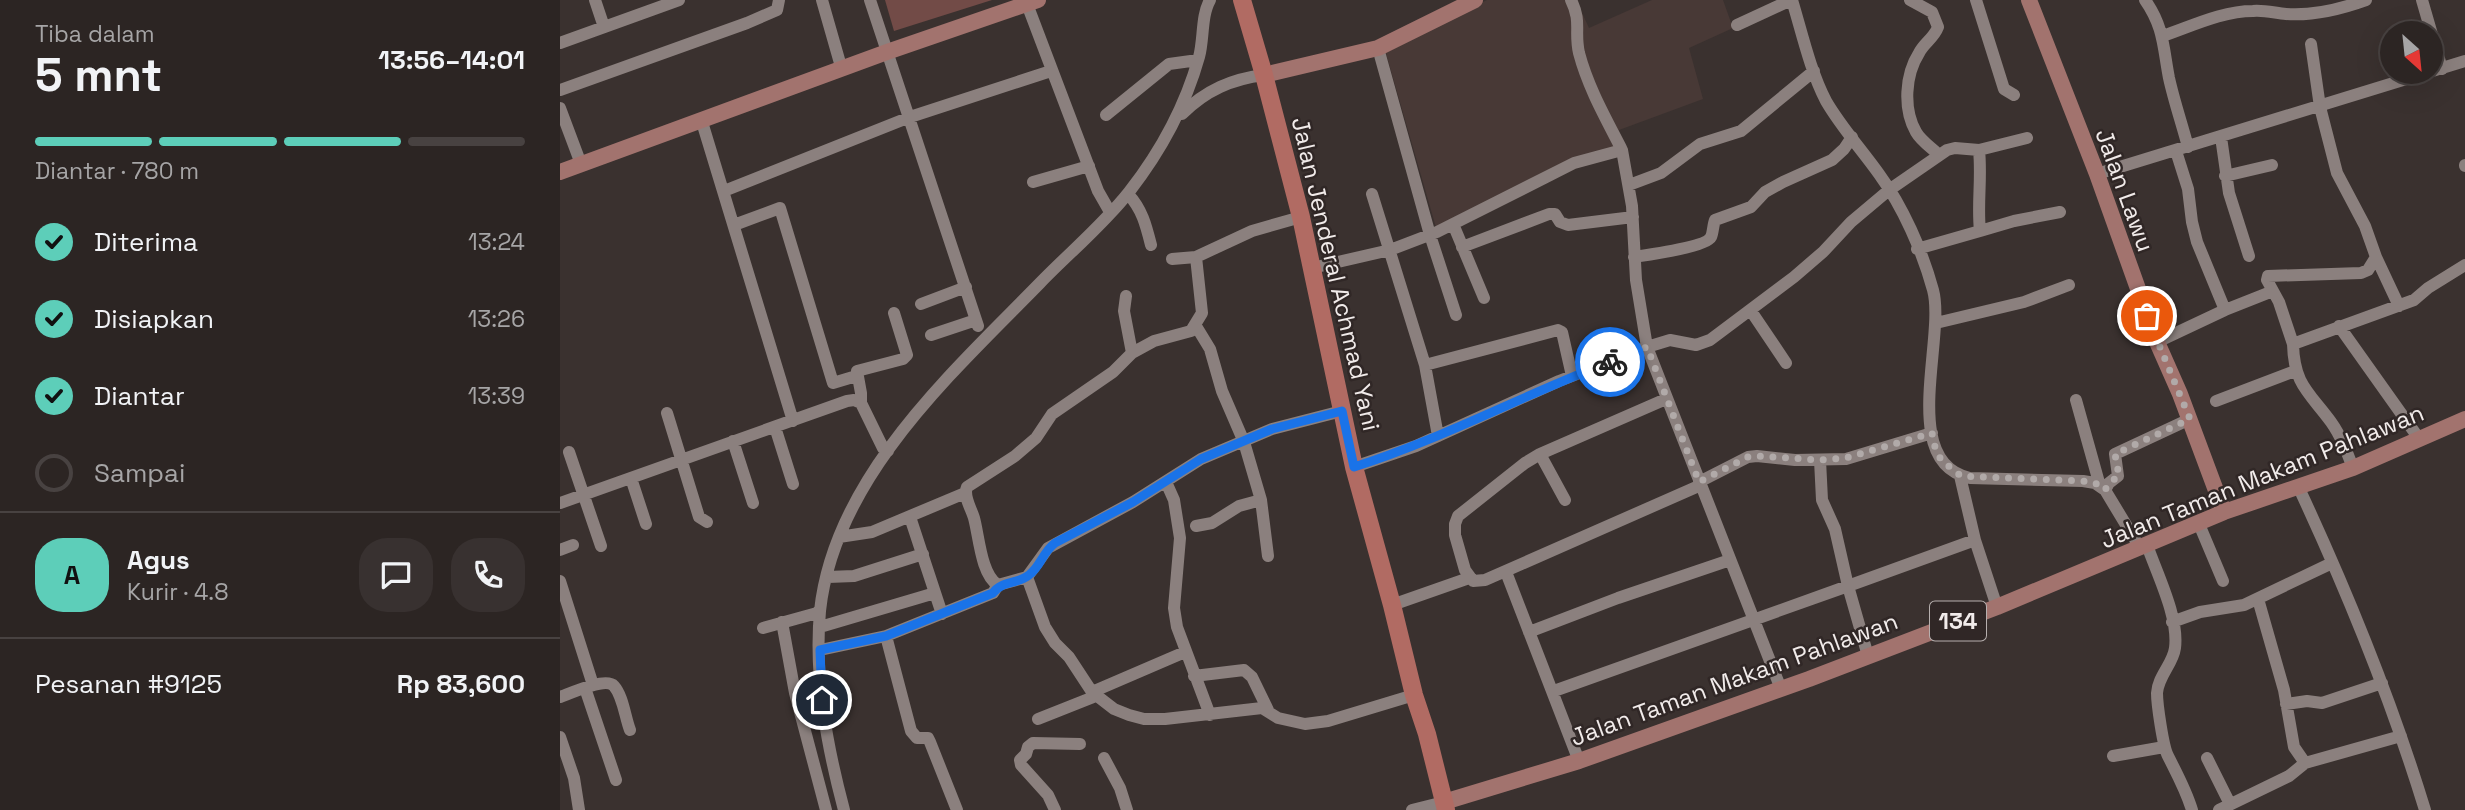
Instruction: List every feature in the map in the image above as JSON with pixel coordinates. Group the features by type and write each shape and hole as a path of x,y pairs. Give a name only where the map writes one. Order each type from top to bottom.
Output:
{"highway":[{"name":"Jalan Jenderal Achmad Yani","path":"1242,0 1301,217 1354,467 1445,806"}],"main road":[{"path":"1264,75 1378,48 1475,0"},
{"name":"Jalan Lawu","path":"2029,0 2097,174 2157,342 2190,419 2224,512"},
{"path":"560,172 1032,2"},
{"name":"Jalan Taman Makam Pahlawan","path":"1445,806 1579,761 1868,656 1997,607 2224,512 2353,468 2465,419"}],"street":[{"path":"595,0 604,27"},
{"path":"560,43 679,0"},
{"path":"560,90 747,23 777,10 779,0"},
{"path":"822,0 842,70"},
{"path":"870,0 977,323 931,335"},
{"path":"844,810 824,720 820,650 820,609 839,537 860,492 906,425 957,368 1128,194 1158,152 1177,119 1198,60 1206,8 1210,0"},
{"path":"1571,0 1579,17 1576,40 1584,72 1621,148 1629,185 1634,257 1647,347 1781,689"},
{"path":"1737,26 1792,0 1814,71 1829,105 1889,190 1909,227 1933,291 1936,323 1930,384 1932,433 1941,460 1961,476 2083,481 2103,488"},
{"path":"1910,0 1932,12 1938,27 1931,40 1920,49 1914,62 1908,106 1916,132 1939,155"},
{"path":"1976,0 2004,89 2014,95"},
{"path":"2145,0 2155,14 2163,36 2197,243 2225,310"},
{"path":"2163,36 2219,17 2251,10 2287,14 2311,13 2366,0"},
{"path":"2422,0 2428,21"},
{"path":"1032,2 1051,71 1098,191 1110,212"},
{"path":"2311,44 2320,107 2337,173 2365,226 2399,306"},
{"path":"1378,48 1430,234 1456,315"},
{"path":"1106,116 1169,64 1198,60"},
{"path":"2443,69 2465,61"},
{"path":"724,191 910,117 1051,71"},
{"path":"1629,185 1661,173 1700,144 1741,131 1814,71"},
{"path":"1177,119 1192,104 1219,86 1241,78 1264,75"},
{"path":"2097,174 2394,84"},
{"path":"561,115 581,164"},
{"path":"702,122 793,421"},
{"path":"1634,257 1705,242 1712,236 1714,220 1751,207 1766,192 1783,182 1832,160 1852,137"},
{"path":"2221,137 2225,176 2249,256"},
{"path":"1354,467 1395,454 1572,376 1647,347 1670,340 1703,344 1751,311 1813,260 1851,222 1889,190 1939,155 1955,148 1979,150 2027,138"},
{"path":"1312,268 1390,250 1453,224 1574,163 1621,148"},
{"path":"1979,150 1977,207 1980,231"},
{"path":"2225,176 2272,164"},
{"path":"1033,182 1088,166"},
{"path":"1128,194 1138,204 1151,245"},
{"path":"1372,194 1425,365 1438,436"},
{"path":"734,225 780,208 833,383 853,377"},
{"path":"1917,249 2014,221 2060,212"},
{"path":"1462,247 1549,214 1555,214 1560,222 1568,225 1633,217"},
{"path":"1172,259 1196,257 1252,231 1301,217"},
{"path":"1453,224 1484,298"},
{"path":"998,585 993,582 988,572 979,545 975,520 965,493 967,487 1015,456 1036,438 1052,414 1113,372 1132,353 1154,341 1182,335 1196,326 1202,313 1196,257"},
{"path":"2353,468 2333,425 2312,399 2295,371 2293,344 2286,319 2267,280 2270,275 2361,273 2368,270 2376,257"},
{"path":"2293,344 2414,300 2465,265"},
{"path":"1936,323 2024,302 2069,285"},
{"path":"920,304 966,287"},
{"path":"2157,342 2273,291"},
{"path":"1126,296 1124,311 1132,353"},
{"path":"1751,311 1786,363"},
{"path":"888,452 883,448 860,403 857,371 903,359 907,355 894,313"},
{"path":"1196,326 1210,349 1222,391 1244,442 1261,500 1268,556"},
{"path":"2339,326 2420,440"},
{"path":"1425,365 1558,330 1562,332 1572,376"},
{"path":"2216,401 2295,371"},
{"path":"1469,578 1455,535 1456,519 1477,499 1540,454 1666,399"},
{"path":"560,503 848,401 855,400 860,403"},
{"path":"2076,400 2103,488 2144,546 2172,622 2175,649 2157,693 2165,747 2184,785 2192,810"},
{"path":"820,650 886,636 993,593 998,585 1027,577 1045,551 1055,543 1083,530 1201,459 1272,429 1342,411"},
{"path":"667,413 699,517 707,522"},
{"path":"2103,488 2119,476 2115,454 2190,419"},
{"path":"775,427 793,484"},
{"path":"1392,605 1469,578 1478,582 1506,572 1700,483 1748,457 1820,460 1846,458 1932,433"},
{"path":"733,441 753,503"},
{"path":"569,452 601,546"},
{"path":"1540,454 1565,500"},
{"path":"1820,460 1822,500 1835,529 1868,656"},
{"path":"1961,476 1975,540 1997,607"},
{"path":"631,478 646,524"},
{"path":"1166,482 1174,500 1179,527 1180,554 1174,608 1185,652 1210,715"},
{"path":"2298,486 2382,683 2425,810"},
{"path":"839,537 872,532 965,493"},
{"path":"1196,526 1212,523 1239,506 1261,500"},
{"path":"910,517 942,614"},
{"path":"2199,524 2223,582"},
{"path":"1554,691 1975,540"},
{"path":"560,550 573,545"},
{"path":"828,577 854,576 923,554"},
{"path":"1529,632 1608,601 1730,560"},
{"path":"2172,622 2200,612 2234,607 2258,599 2332,563"},
{"path":"1506,572 1579,761"},
{"path":"1027,577 1045,627 1094,694 1114,709 1144,719 1210,715 1262,708 1278,718 1305,724 1328,721 1414,695"},
{"path":"560,581 615,780"},
{"path":"820,627 935,593"},
{"path":"2258,599 2284,690 2294,747 2305,762"},
{"path":"763,628 817,613 820,609"},
{"path":"782,622 795,694 826,810"},
{"path":"886,636 891,664 911,731 917,738 928,738 930,741 957,810"},
{"path":"1038,719 1185,652"},
{"path":"1194,676 1244,670 1252,677 1268,710"},
{"path":"560,697 609,683 614,686 630,730"},
{"path":"2286,704 2307,701 2322,703 2382,683"},
{"path":"2207,758 2225,807 2289,776 2305,762 2400,736"},
{"path":"560,737 577,788 579,810"},
{"path":"1055,810 1048,796 1021,765 1020,760 1033,743 1080,744"},
{"path":"2113,756 2165,747"},
{"path":"1104,758 1121,788 1127,810"},
{"path":"1412,810 1445,806"}],"shaded area":[{"path":"885,0 992,0 894,31"},
{"path":"1487,0 1576,0 1589,28 1652,0 1723,0 1733,28 1689,48 1703,99 1619,130 1623,145 1437,231 1385,50"}],"way so far":[{"path":"1610,362 1647,347 1699,482 1748,457 1796,460 1846,458 1932,433 1941,460 1961,476 2083,481 2095,483 2105,490 2109,483 2119,476 2114,457 2119,450 2190,419 2147,316"}],"route":[{"path":"822,700 820,650 886,636 993,593 998,585 1027,577 1045,551 1055,543 1133,502 1201,459 1272,429 1342,411 1354,467 1416,446 1559,381 1610,362"}]}
